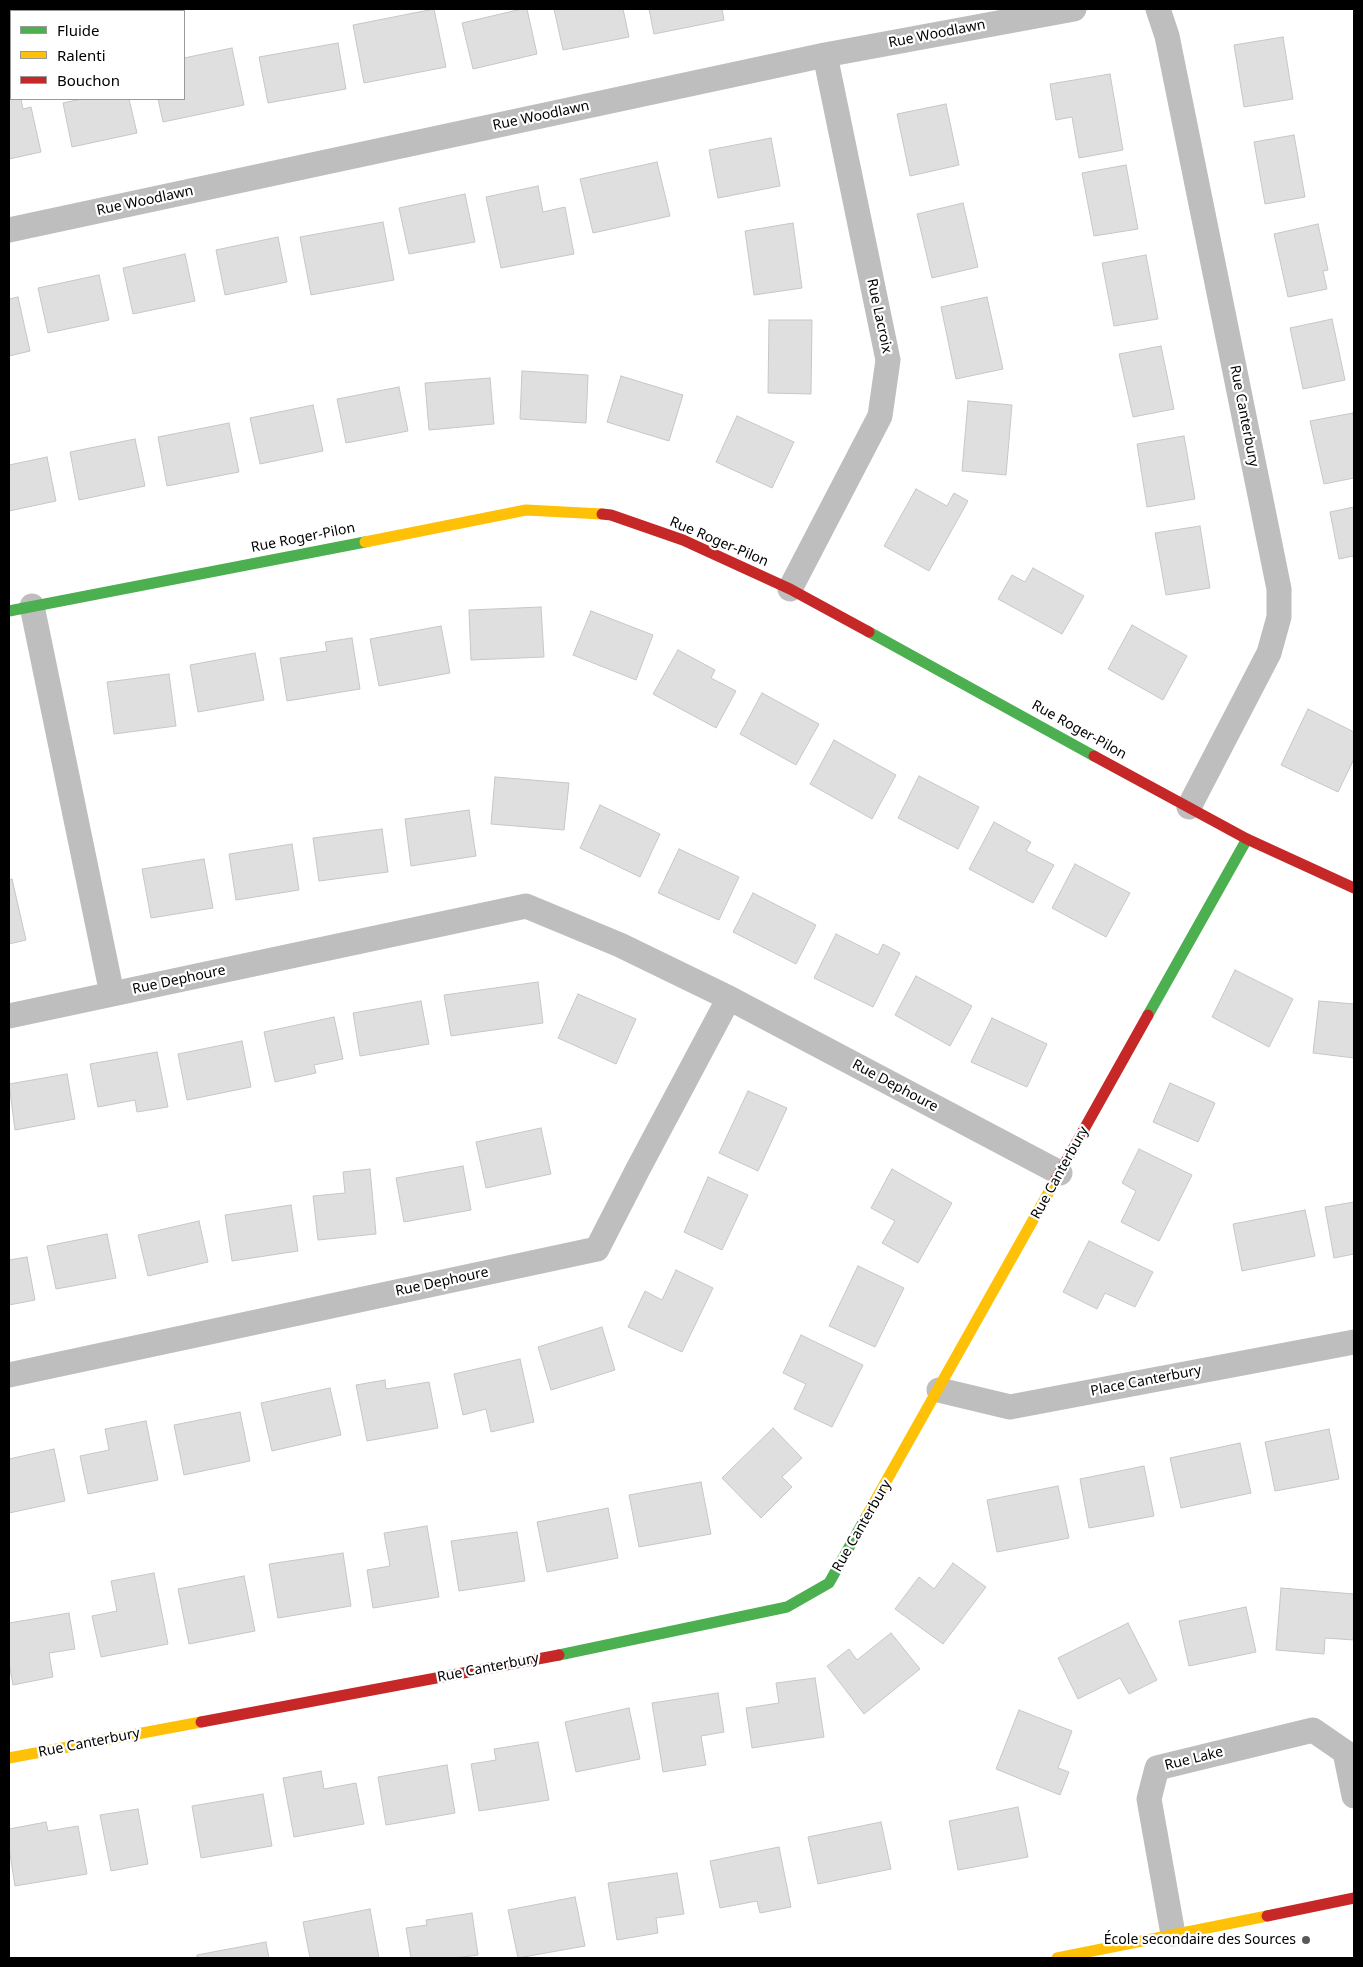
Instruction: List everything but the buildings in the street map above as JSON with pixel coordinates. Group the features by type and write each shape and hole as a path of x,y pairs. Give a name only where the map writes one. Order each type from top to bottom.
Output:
{"street":[{"name":"Rue Woodlawn","path":"9,230 825,55 1074,9"},
{"name":"Rue Canterbury","path":"1158,9 1167,36 1278,589 1279,617 1269,653 1189,807"},
{"name":"Rue Lacroix","path":"790,589 880,416 888,360 825,55"},
{"name":"Rue Roger-Pilon","path":"21,609 526,510 611,516 683,540 790,589 1247,839 1354,888"},
{"path":"21,609 112,994"},
{"name":"Rue Canterbury","path":"9,1758 575,1652 787,1607 830,1583 1247,839"},
{"name":"Rue Dephoure","path":"9,1016 526,906 620,945 729,998 1060,1174"},
{"name":"Rue Dephoure","path":"9,1374 597,1250 729,998"},
{"name":"Place Canterbury","path":"939,1390 1010,1407 1354,1342"},
{"name":"Rue Lake","path":"1173,1934 1149,1799 1157,1768 1313,1730 1345,1752 1354,1796"},
{"path":"1057,1958 1354,1898"}],"traffic: fast":[{"path":"9,611 365,542"},
{"path":"869,632 1094,756"},
{"path":"1148,1015 1247,839"},
{"path":"559,1655 787,1607 829,1583 866,1517"}],"traffic: slow":[{"path":"365,542 526,510 602,514"},
{"path":"866,1517 1055,1181"},
{"path":"9,1758 201,1722"},
{"path":"1057,1958 1267,1916"}],"traffic: jam":[{"path":"602,514 611,515 683,540 790,589 869,632"},
{"path":"1094,756 1247,839 1354,888"},
{"path":"1055,1181 1148,1015"},
{"path":"201,1722 559,1655"},
{"path":"1267,1916 1354,1898"}],"place":[{"name":"École secondaire des Sources","path":"1306,1940"}]}
